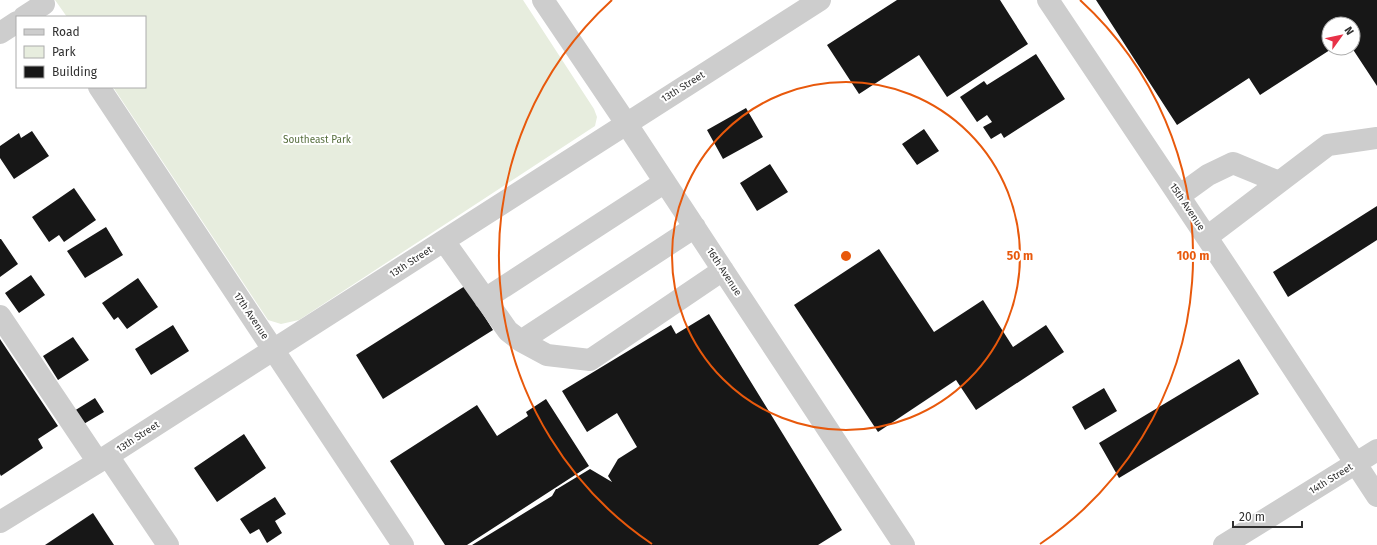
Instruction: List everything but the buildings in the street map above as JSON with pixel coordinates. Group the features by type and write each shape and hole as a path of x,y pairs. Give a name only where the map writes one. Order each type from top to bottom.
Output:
{"street":[{"name":"16th Avenue","path":"543,0 695,227 904,545"},
{"name":"15th Avenue","path":"1048,0 1207,237 1377,496"},
{"name":"13th Street","path":"0,522 103,459 444,241 807,3"},
{"path":"26,16 46,7"},
{"path":"0,33 16,23"},
{"name":"17th Avenue","path":"100,88 403,545"},
{"path":"1207,237 1328,145 1377,138"},
{"path":"1179,196 1208,175 1233,162 1279,182"},
{"path":"485,299 665,182"},
{"path":"521,341 695,227"},
{"path":"444,241 508,331 521,341 547,355 590,360 723,270"},
{"path":"0,316 103,459 168,545"},
{"name":"14th Street","path":"1224,545 1377,450"}],"green space":[{"name":"Southeast Park","path":"55,0 523,0 594,109 597,117 595,126 299,320 281,324 268,320 114,88 146,88 146,16 66,16"}]}
